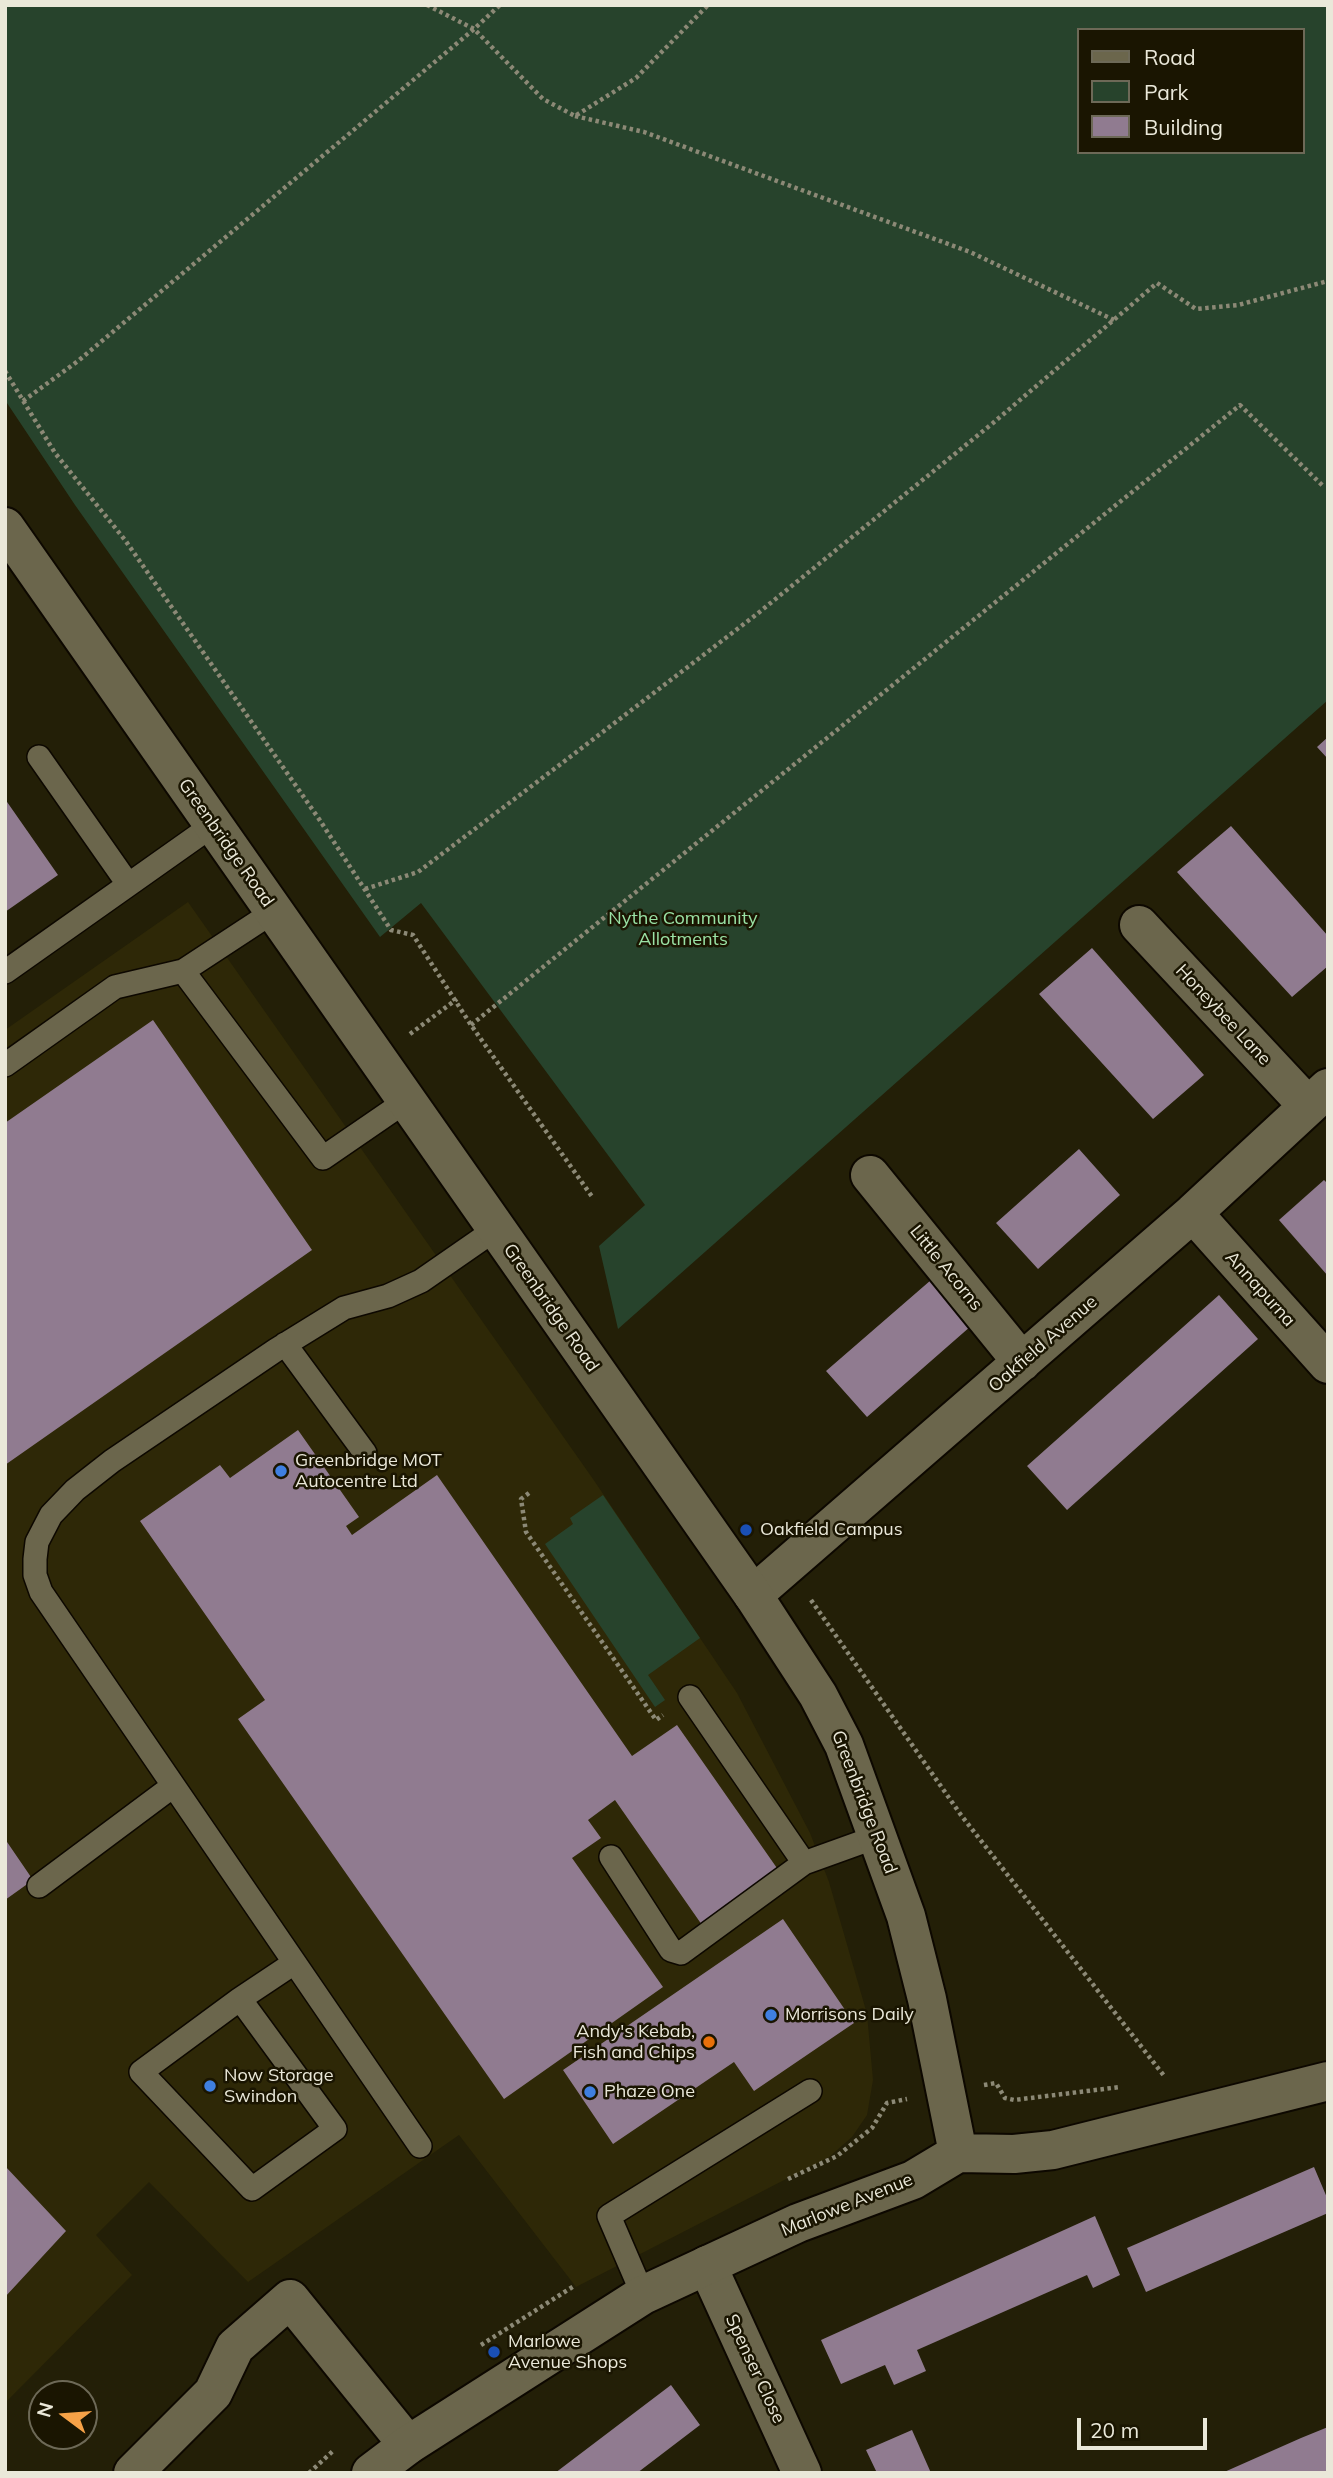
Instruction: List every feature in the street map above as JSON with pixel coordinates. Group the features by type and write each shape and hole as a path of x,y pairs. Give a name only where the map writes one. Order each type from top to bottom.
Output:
{"street":[{"name":"Greenbridge Road","path":"5,527 753,1595 818,1695 844,1745 880,1836 906,1916 928,1999 958,2153"},
{"name":"Honeybee Lane","path":"1139,925 1318,1097"},
{"name":"Oakfield Avenue","path":"753,1595 1193,1213 1318,1097"},
{"name":"Little Acorns","path":"870,1175 1022,1362"},
{"name":"Annapurna","path":"1193,1213 1328,1364"},
{"path":"958,2153 1014,2154 1053,2150 1328,2081"},
{"name":"Marlowe Avenue","path":"371,2473 408,2445 643,2295 799,2223 913,2180 958,2153"},
{"name":"Spenser Close","path":"708,2265 802,2473"},
{"path":"133,2473 213,2393 235,2347 290,2299 408,2445"}],"lane":[{"path":"39,757 128,884"},
{"path":"5,972 213,825"},
{"path":"5,1065 116,987 183,971 273,912"},
{"path":"183,971 323,1158 406,1101"},
{"path":"420,2146 41,1592 35,1575 37,1542 51,1515 75,1490 112,1461 285,1344 344,1308 388,1296 421,1281 496,1229"},
{"path":"285,1344 365,1453"},
{"path":"690,1697 804,1863"},
{"path":"39,1886 173,1786"},
{"path":"611,1857 676,1954 681,1954 804,1863 880,1836"},
{"path":"240,1999 335,2129 251,2189 141,2072 240,1999 294,1962"},
{"path":"643,2295 610,2216 810,2091"}],"path":[{"path":"428,5 474,29 543,99 575,116 644,132 970,252 1114,320"},
{"path":"23,401 78,361 500,5"},
{"path":"575,116 636,78 708,5"},
{"path":"365,889 418,873 757,614 1157,283 1196,309 1238,305 1328,281"},
{"path":"5,371 55,453 133,551 319,819 391,930 412,935 457,999 471,1025 593,1198"},
{"path":"471,1025 1240,405 1323,486"},
{"path":"376,1058 457,999"},
{"path":"529,1493 521,1499 526,1532 656,1720 690,1697"},
{"path":"787,1565 961,1815 1165,2077"}],"shaded area":[{"path":"188,902 593,1479 737,1693 810,1833 829,1882 867,2014 873,2080 867,2115 852,2137 829,2157 576,2287 459,2135 248,2282 149,2182 96,2235 132,2275 5,2403 5,1030"}],"green space":[{"name":"Nythe Community Allotments","path":"5,5 1328,5 1328,700 618,1329 599,1246 645,1205 421,903 380,937 75,505 5,400"},
{"path":"603,1495 700,1638 648,1675 665,1700 655,1707 545,1544 573,1524 570,1518"}],"building":[{"path":"1328,737 1328,759 1317,747"},
{"path":"5,799 58,875 5,912"},
{"path":"1231,826 1328,936 1328,966 1292,997 1177,872"},
{"path":"1092,948 1204,1075 1153,1119 1039,994"},
{"path":"153,1020 312,1250 5,1465 5,1123"},
{"path":"1079,1149 1120,1195 1038,1269 996,1223"},
{"path":"1324,1180 1328,1184 1328,1276 1279,1220"},
{"path":"931,1280 971,1326 867,1417 826,1371"},
{"path":"1219,1295 1258,1339 1067,1510 1027,1466"},
{"path":"298,1430 359,1517 346,1526 352,1535 437,1475 632,1756 677,1725 779,1871 702,1925 615,1800 588,1820 601,1838 572,1858 663,1987 504,2099 238,1719 265,1700 140,1521 220,1465 230,1478"},
{"path":"5,1839 33,1880 5,1900"},
{"path":"783,1919 854,2023 754,2091 734,2062 613,2144 563,2070"},
{"path":"5,2166 66,2231 5,2297"},
{"path":"1314,2167 1328,2200 1328,2213 1146,2292 1127,2248"},
{"path":"1095,2216 1120,2275 1093,2288 1087,2275 917,2350 926,2371 894,2385 885,2365 841,2384 821,2340"},
{"path":"671,2385 700,2425 641,2470 637,2473 555,2473"},
{"path":"1328,2427 1328,2473 1222,2473 1301,2438"},
{"path":"912,2430 931,2473 877,2473 866,2450"}],"place":[{"name":"Greenbridge MOT Autocentre Ltd","path":"281,1471"},
{"name":"Oakfield Campus","path":"746,1530"},
{"name":"Morrisons Daily","path":"771,2015"},
{"name":"Andy's Kebab, Fish and Chips","path":"709,2042"},
{"name":"Now Storage Swindon","path":"210,2086"},
{"name":"Phaze One","path":"590,2092"},
{"name":"Marlowe Avenue Shops","path":"494,2352"}]}
